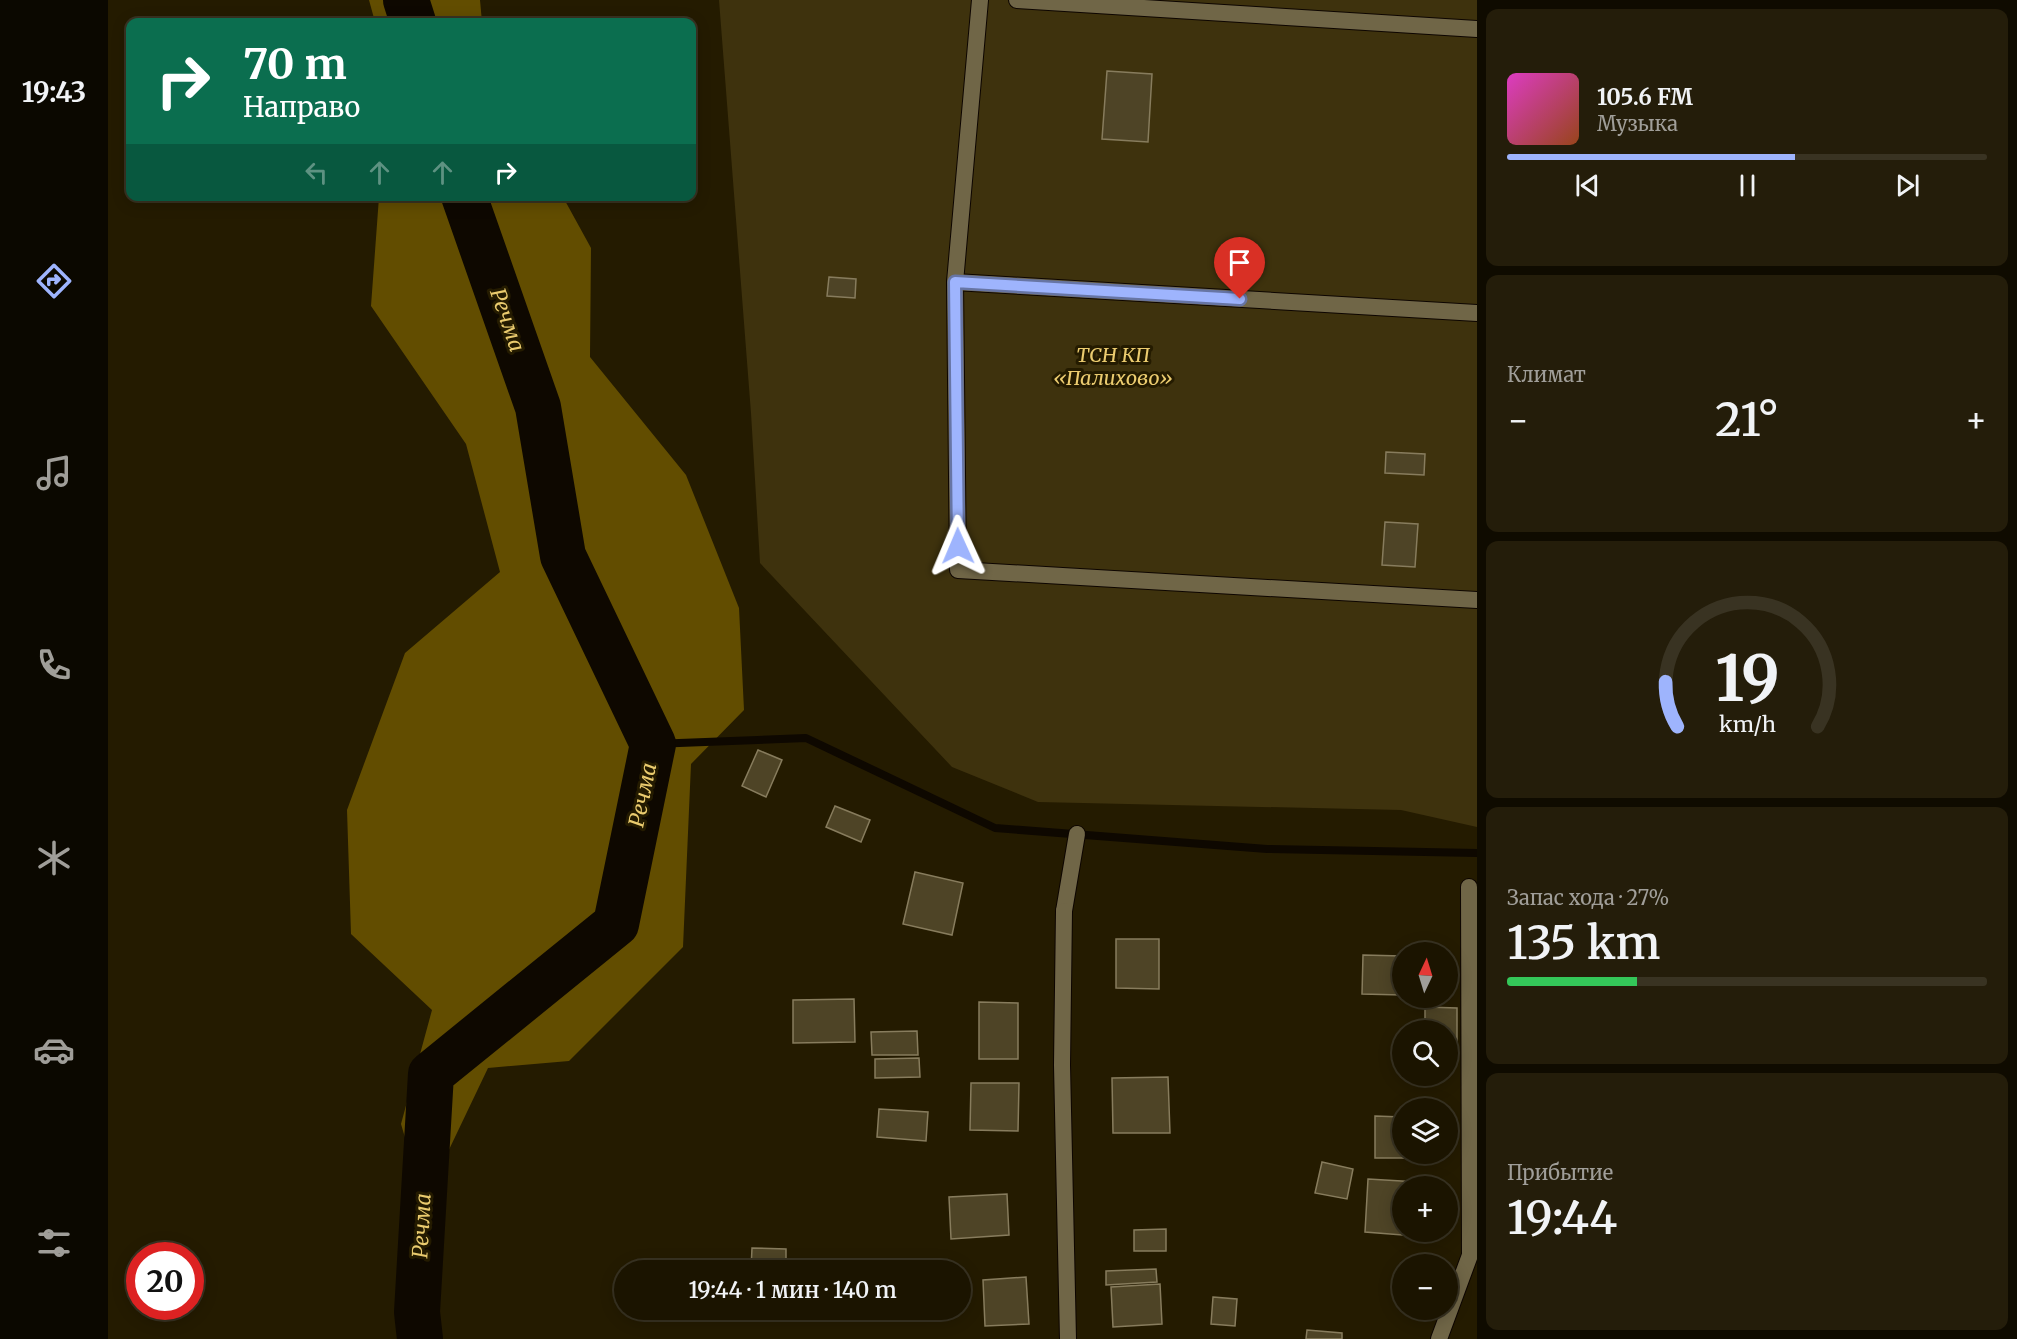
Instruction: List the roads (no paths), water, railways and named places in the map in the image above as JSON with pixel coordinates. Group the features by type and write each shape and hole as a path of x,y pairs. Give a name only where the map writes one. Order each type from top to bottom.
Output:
{"street":[{"path":"980,0 955,282 958,570 1477,600"},
{"path":"1017,0 1477,29"},
{"path":"955,282 1477,313"},
{"path":"1068,1339 1062,1065 1064,911 1077,834"},
{"path":"1439,1339 1470,1255 1469,887"}],"waterway":[{"name":"Речма","path":"406,0 412,18"},
{"name":"Речма","path":"420,1339 417,1312 431,1074 616,924 653,744 563,556 538,407 466,201"},
{"path":"653,744 806,738 995,828 1267,849 1477,853"}],"park label":[{"name":"ТСН КП «Палихово»","path":"1113,366"}]}
